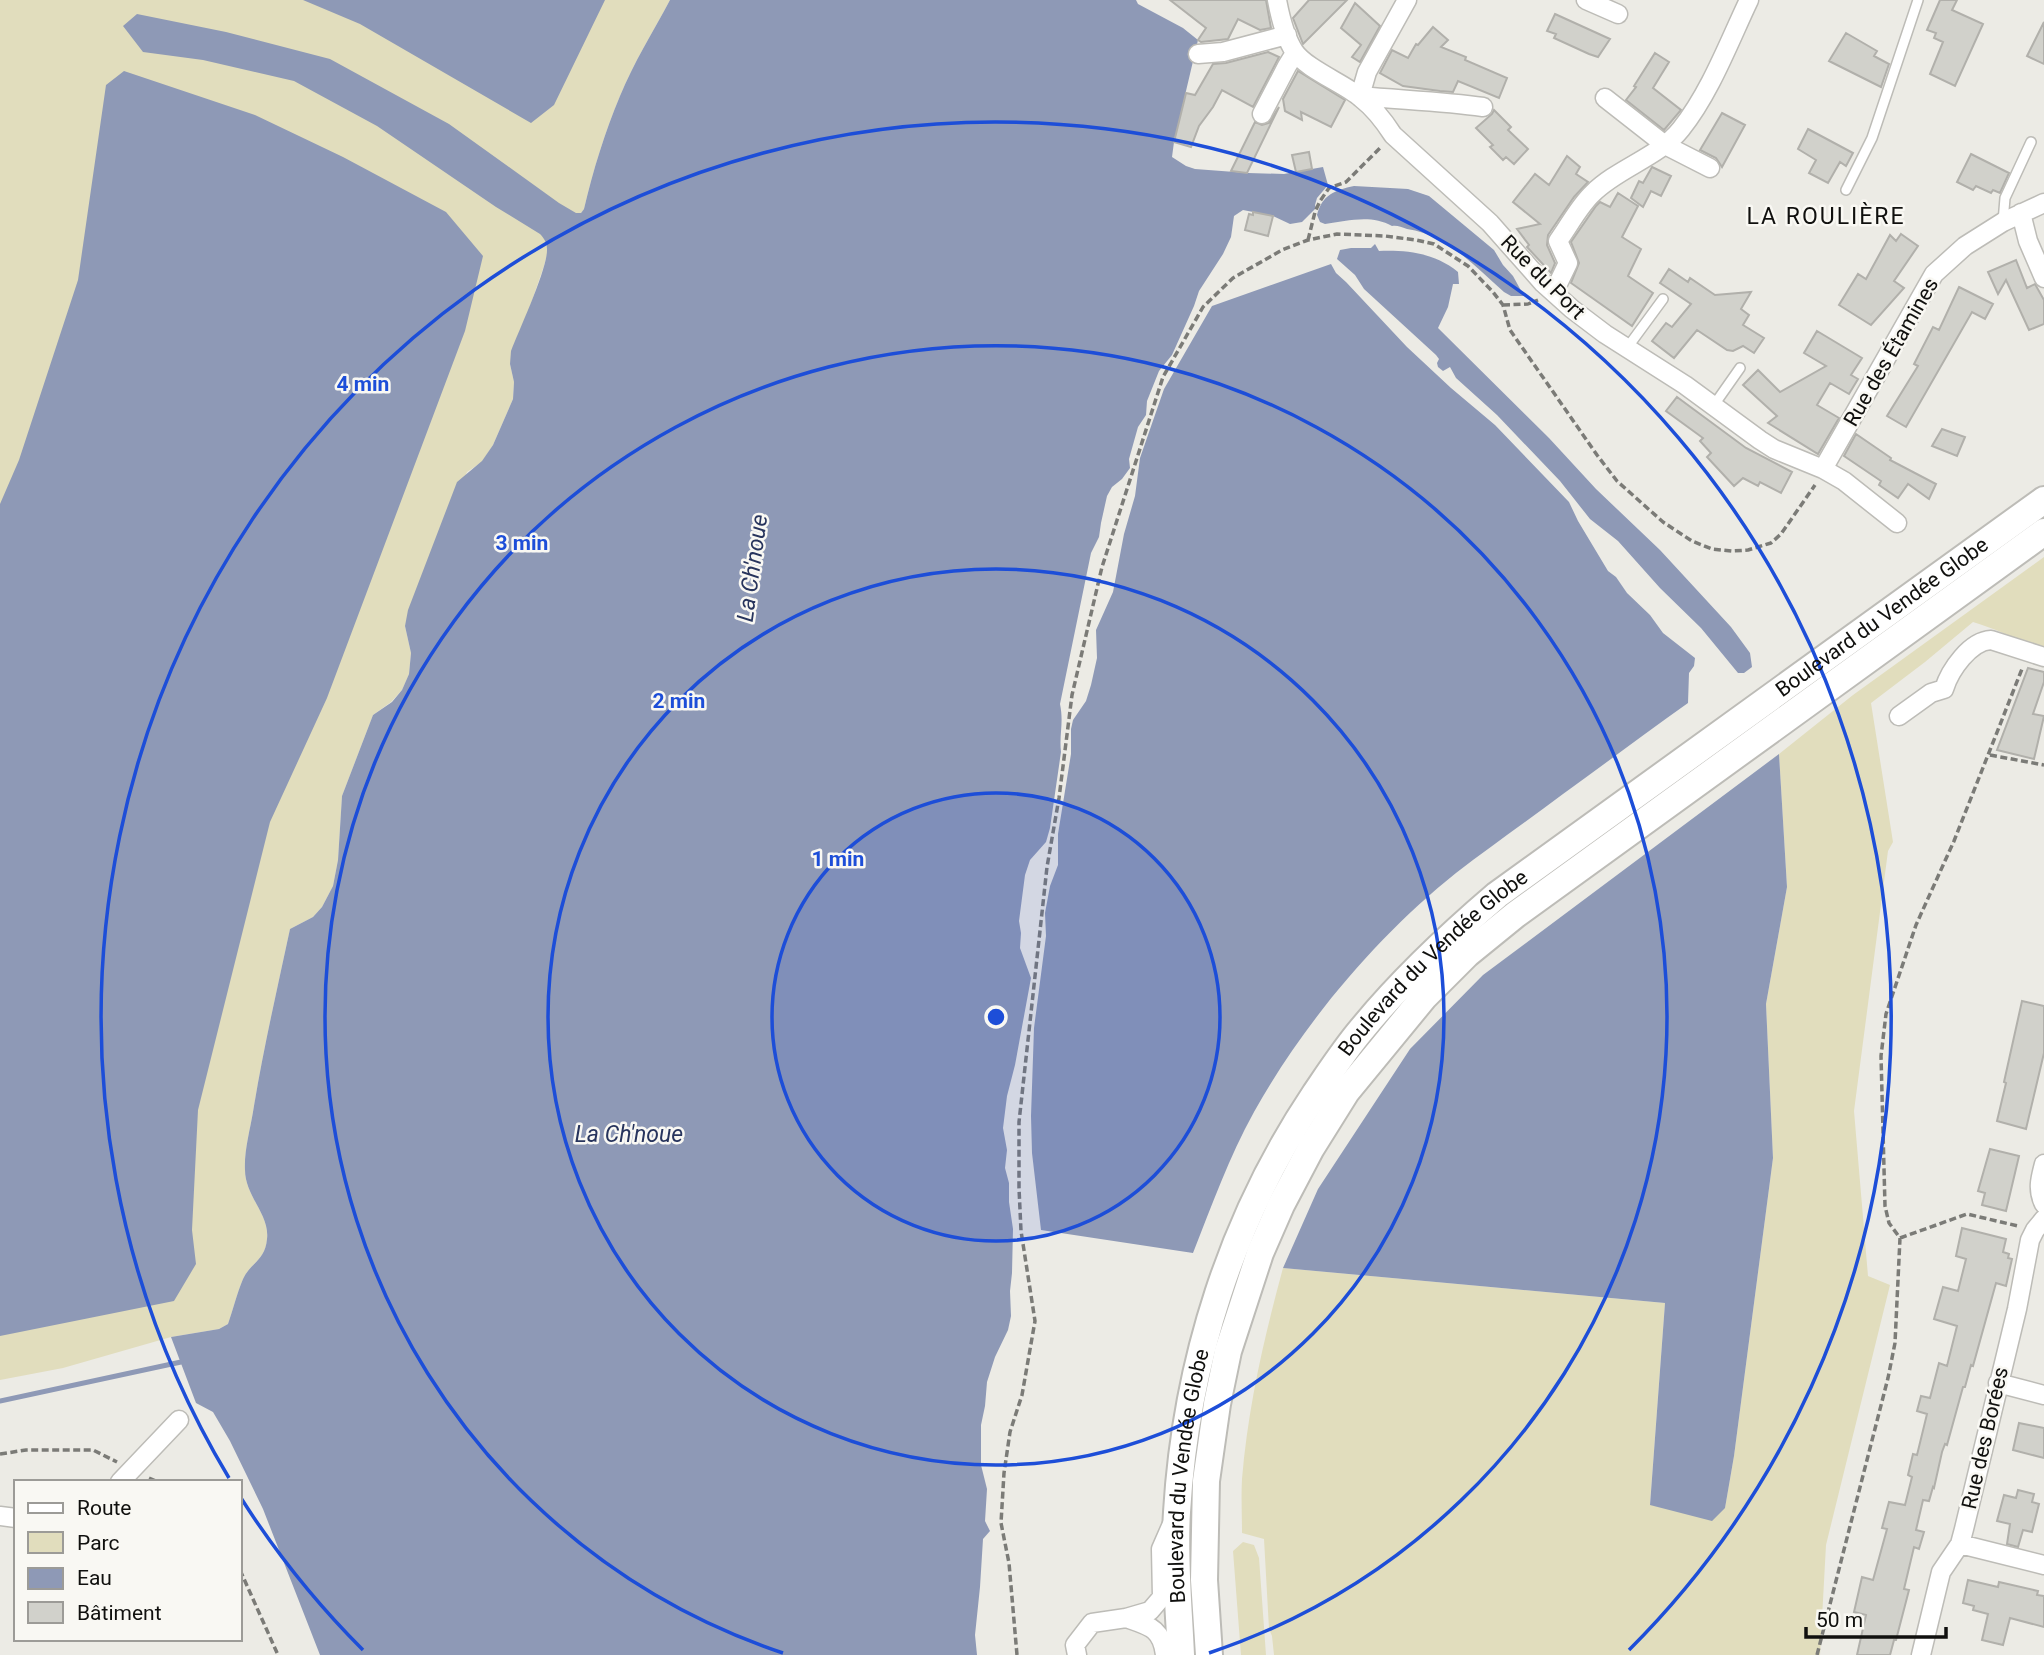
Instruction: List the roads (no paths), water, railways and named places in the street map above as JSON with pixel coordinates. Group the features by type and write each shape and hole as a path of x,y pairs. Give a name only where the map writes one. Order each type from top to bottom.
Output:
{"main road":[{"name":"Boulevard du Vendée Globe","path":"1181,1655 1177,1515 1184,1436 1216,1296 1235,1243 1289,1133 1360,1030 1447,937 1497,895 2044,500"},
{"name":"Boulevard du Vendée Globe","path":"1209,1655 1204,1580 1206,1481 1228,1351 1260,1253 1281,1205 1311,1148 1346,1092 1424,997 1467,954 1515,915 2044,532"}],"street":[{"name":"Rue du Port","path":"1277,0 1295,53 1324,75 1360,96 1381,117 1393,135 1490,223 1572,309 1774,449 1823,469 1844,481 1897,523"},
{"path":"1407,0 1367,72 1360,96 1441,101 1483,107"},
{"path":"1586,0 1618,14"},
{"path":"1554,292 1568,263 1558,241 1592,193 1630,165 1665,145 1680,130 1704,93 1749,0"},
{"path":"1198,54 1223,52 1287,35"},
{"path":"1262,114 1295,53"},
{"path":"1605,98 1665,145 1710,168"},
{"name":"Rue des Étamines","path":"1823,469 1934,274 1965,246 2003,222 2044,203"},
{"path":"2021,214 2028,241 2044,278"},
{"path":"1899,716 1931,693 1944,689 1949,675 1975,645 1982,641 1991,640 2036,654"},
{"path":"2044,1164 2039,1183 2044,1204"},
{"name":"Rue des Borées","path":"1921,1655 1941,1572 1959,1544 2017,1310 2030,1240 2040,1224"},
{"path":"1998,1383 2044,1395"},
{"path":"126,1476 179,1420"},
{"path":"1076,1655 1075,1645 1092,1622 1126,1618 1150,1611 1162,1597 1161,1549 1177,1515"},
{"path":"1959,1544 2044,1565"},
{"path":"1126,1618 1158,1632 1164,1644 1165,1655"}],"lane":[{"path":"1846,190 1872,138 1918,0"},
{"path":"2003,222 2005,198 2031,142"},
{"path":"1627,348 1662,299"},
{"path":"1714,405 1740,368"}],"water":[{"path":"303,0 605,0 554,105 531,123 360,24"},
{"name":"La Ch'noue","path":"670,0 1136,0 1138,4 1183,28 1198,40 1172,157 1195,169 1248,173 1284,174 1323,167 1328,185 1317,198 1316,208 1302,222 1290,224 1273,216 1243,210 1234,216 1231,237 1223,254 1199,291 1172,355 1159,371 1147,401 1146,415 1138,427 1129,459 1130,468 1107,496 1099,537 1091,553 1060,704 1061,752 1050,828 1046,842 1030,860 1025,875 1019,921 1020,948 1031,978 1003,1128 1013,1229 1011,1316 987,1382 981,1425 981,1465 987,1489 985,1521 990,1531 983,1539 975,1635 977,1655 320,1655 263,1509 213,1412 196,1403 171,1337 219,1329 228,1324 243,1279 264,1252 267,1230 246,1179 245,1155 290,929 313,917 322,907 333,886 338,860 342,796 373,715 392,702 402,690 409,674 411,653 405,626 408,610 457,482 482,461 493,445 513,399 511,351 538,284 547,247 540,234 377,126 294,81 203,60 143,52 123,26 137,14 226,32 330,59 449,124 559,203 581,213 604,137 620,96"},
{"path":"124,71 255,115 343,157 446,212 483,256 465,331 327,698 270,822 198,1110 192,1230 196,1264 174,1301 0,1336 0,504 19,460 78,280 106,85"},
{"path":"1354,186 1408,189 1429,196 1494,250 1524,296 1511,296 1504,292 1460,253 1422,232 1367,219 1325,224 1320,222 1317,215 1326,198 1341,189"},
{"path":"1375,244 1379,251 1410,252 1430,257 1458,272 1459,284 1453,284 1448,307 1438,328 1549,438 1596,489 1660,550 1731,627 1750,653 1752,667 1744,673 1738,673 1701,628 1618,541 1590,519 1560,481 1497,415 1456,378 1450,367 1443,371 1438,367 1439,359 1436,355 1364,289 1355,275 1337,259 1340,250 1371,248"},
{"path":"1331,264 1336,273 1407,347 1495,425 1569,502 1608,571 1650,615 1663,633 1695,658 1689,673 1688,703 1456,873 1370,953 1295,1046 1254,1112 1229,1164 1193,1253 1041,1230 1032,1153 1031,1116 1034,1028 1046,936 1045,913 1050,886 1058,865 1058,834 1071,754 1071,729 1091,685 1097,658 1096,630 1113,592 1124,534 1135,496 1140,458 1164,389 1212,306"},
{"path":"1779,754 1787,887 1766,1004 1773,1158 1734,1456 1725,1508 1712,1521 1650,1505 1665,1303 1283,1268 1318,1189 1410,1049 1483,975"}],"waterway":[{"path":"0,1401 181,1362"}],"district":[{"name":"LA ROULIÈRE","path":"1826,216"}]}
